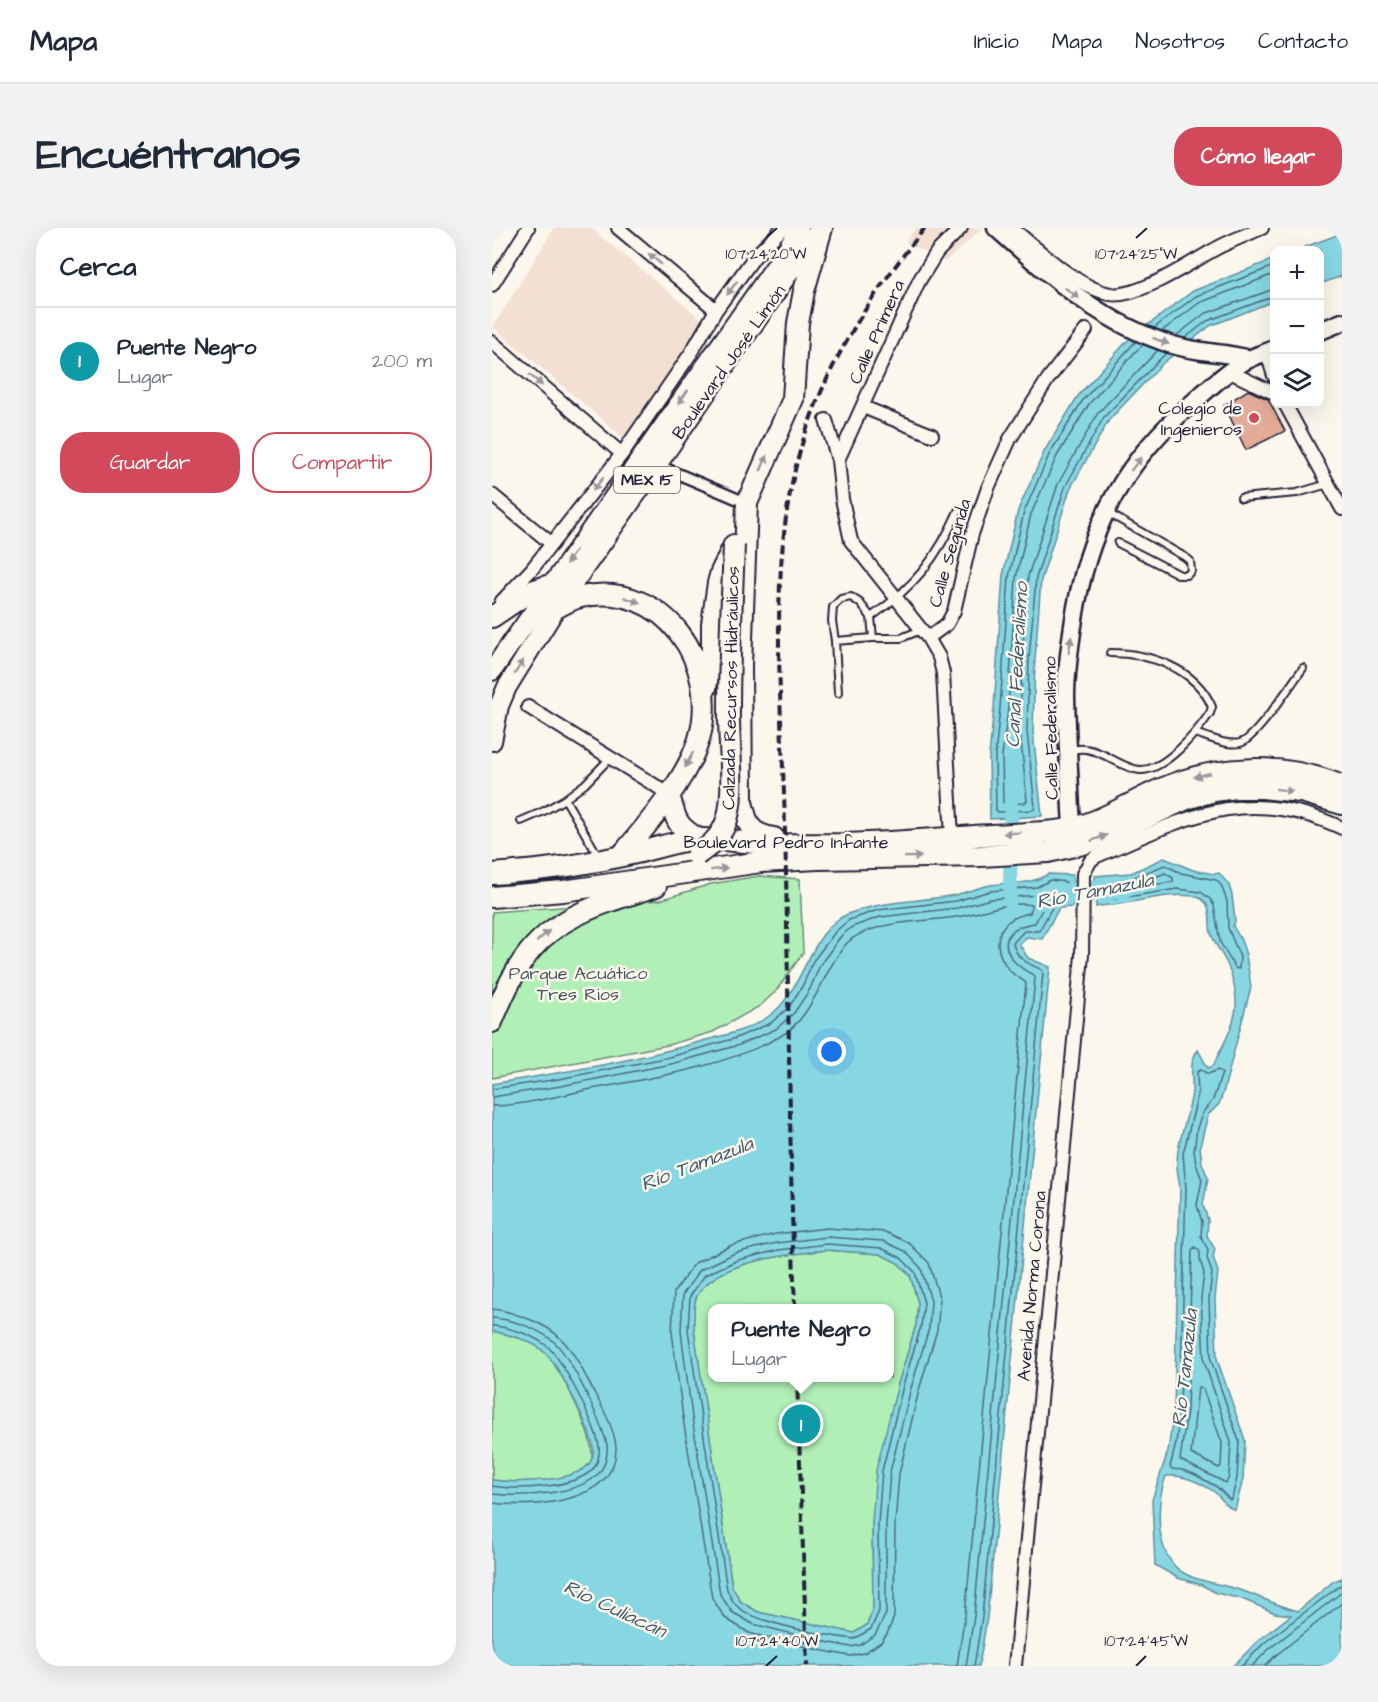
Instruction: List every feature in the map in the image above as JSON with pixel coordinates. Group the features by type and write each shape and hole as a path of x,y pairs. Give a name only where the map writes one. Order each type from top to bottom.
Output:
{"highway":[{"name":"Calzada Recursos Hidráulicos","path":"697,856 720,834 729,814 729,708 735,540 747,503 793,399 798,323 821,228"},
{"name":"Calzada Recursos Hidráulicos","path":"747,503 741,665 740,775 742,802 747,823 756,834 763,837 845,844"},
{"path":"621,856 649,823 669,794 699,740 712,649 712,624 722,572 735,540"},
{"path":"492,617 529,592 553,584"},
{"path":"556,608 579,597 595,595 632,598 650,606 679,631 690,647 705,697"},
{"path":"679,631 699,632 712,624"},
{"name":"Boulevard Pedro Infante","path":"697,856 758,843 845,844 1072,829 1091,823 1160,789 1193,777 1220,771 1277,770 1340,780"},
{"name":"Boulevard Pedro Infante","path":"492,874 522,872 621,856 667,843 697,856 760,862 818,858 1043,853 1104,837 1189,798 1236,788 1301,792 1342,804"},
{"path":"669,794 676,821 687,833 697,856"},
{"path":"495,896 515,886 673,863 697,856"},
{"path":"492,1022 513,974 531,948 545,934 570,918 697,856"}],"main road":[{"path":"701,371 718,330 760,270 784,228"},
{"name":"Boulevard José Limón","path":"492,672 786,251 799,228"},
{"name":"Boulevard José Limón","path":"492,741 499,706 507,687 556,608 821,228"},
{"path":"996,228 1067,290 1107,317 1172,345 1205,353 1242,357"},
{"path":"1324,329 1342,322"},
{"name":"Calle Federalismo","path":"1072,829 1066,696 1070,642 1082,574 1105,511 1129,472 1170,423 1230,372 1242,357 1270,351"}],"street":[{"path":"492,285 528,228"},
{"path":"618,228 716,310"},
{"name":"Boulevard José Limón","path":"492,609 508,596 552,544 622,454 691,353 716,310 755,256 784,228"},
{"name":"Calle Primera","path":"838,460 919,281 937,252 961,228"},
{"path":"1012,228 1051,262 1096,289 1121,295 1150,284 1221,246 1262,228"},
{"name":"Calle Segunda","path":"925,634 946,624 954,611 972,534 988,488 1010,440 1048,379 1086,330"},
{"path":"492,342 622,454"},
{"path":"1230,372 1270,391"},
{"path":"863,407 932,435"},
{"path":"1287,408 1335,491 1342,509"},
{"path":"826,420 838,460 842,499 851,541 925,634 939,657 943,673 952,838"},
{"path":"657,465 747,503"},
{"path":"492,495 552,544"},
{"path":"528,707 669,794"},
{"name":"Avenida Norma Corona","path":"1015,1666 1080,979 1084,909 1083,874 1091,860 1097,856 1186,818 1233,807 1278,807 1308,814 1342,828"}],"lane":[{"path":"1241,498 1335,491"},
{"path":"871,616 896,598 934,558 959,509"},
{"path":"1105,511 1185,557 1190,561 1191,571 1187,575 1180,575 1118,543"},
{"path":"838,693 831,613 836,602 851,597 860,603 871,616 873,638"},
{"path":"835,641 901,638 925,634"},
{"path":"1069,751 1074,749 1096,752 1132,768 1148,769 1166,761 1210,713 1212,707 1192,682 1161,661 1138,654 1110,653"},
{"path":"1195,732 1233,744 1245,742 1262,724 1303,668"},
{"path":"521,821 544,812 565,799 585,784 610,758"},
{"path":"565,799 600,859"}],"shaded area":[{"path":"554,228 591,228 705,322 624,438 493,327"},
{"path":"916,228 983,228 945,262 905,242"}],"green space":[{"name":"Parque Acuático Tres Rios","path":"759,876 800,879 803,953 776,991 760,1006 713,1032 668,1045 492,1078 492,912 660,900 711,884"},
{"path":"826,1250 880,1254 898,1263 910,1275 918,1303 916,1325 898,1384 872,1523 873,1609 867,1625 854,1633 758,1612 741,1602 732,1587 694,1329 695,1299 706,1284 720,1274 755,1261"},
{"path":"492,1331 532,1343 550,1358 576,1403 589,1438 591,1461 584,1468 574,1474 545,1480 492,1480"}],"water":[{"path":"1342,233 1342,276 1324,283 1324,246 1308,246"},
{"path":"1270,261 1270,303 1210,326 1163,363 1109,420 1070,489 1041,580 1035,659 1033,732 1042,816 990,819 989,756 1003,575 1018,510 1045,450 1078,396 1127,341 1193,291"},
{"path":"1164,858 1193,870 1219,873 1229,885 1235,921 1233,926 1246,955 1251,987 1223,1093 1219,1104 1208,1115 1200,1146 1202,1163 1208,1178 1203,1205 1208,1220 1207,1236 1215,1249 1213,1257 1218,1272 1215,1298 1217,1359 1245,1440 1243,1479 1235,1510 1213,1491 1196,1482 1185,1477 1166,1476 1160,1503 1160,1531 1164,1549 1171,1562 1180,1571 1203,1581 1231,1587 1298,1611 1334,1581 1342,1578 1342,1666 1233,1666 1260,1639 1291,1615 1275,1613 1242,1599 1216,1593 1202,1585 1178,1578 1155,1565 1152,1500 1168,1451 1174,1410 1180,1187 1177,1167 1178,1151 1191,1100 1192,1065 1195,1055 1198,1050 1208,1068 1213,1066 1230,1029 1236,1007 1233,982 1226,962 1211,933 1208,907 1202,899 1179,895 1096,907 1095,876 1131,873"},
{"name":"Río Culiacán","path":"1048,874 1073,875 1072,907 1059,908 1042,939 1027,937 1019,944 1028,958 1050,967 987,1618 979,1666 492,1666 492,1480 545,1480 574,1474 591,1461 593,1450 591,1438 580,1411 565,1381 549,1358 532,1343 492,1331 492,1084 627,1060 747,1028 762,1021 781,1006 824,933 848,914 874,906 955,895 986,886 1027,882","holes":["826,1250 880,1254 898,1263 910,1275 918,1303 916,1325 876,1470 872,1523 873,1609 867,1625 854,1633 758,1612 741,1602 732,1587 694,1329 694,1307 695,1299 706,1284 720,1274 755,1261"]}],"building":[{"name":"Colegio de Ingenieros","path":"1248,390 1268,399 1270,408 1273,408 1285,431 1246,450 1224,405"}],"waterway":[{"name":"Canal Federalismo","path":"1010,901 1011,801"},
{"name":"Río Tamazula","path":"1042,899 1125,887"}],"railway":[{"path":"795,1304 779,645 782,551 797,462 819,398 848,338 866,309 925,228"},
{"path":"797,1382 807,1666"}],"place":[{"name":"Colegio de Ingenieros","path":"1254,418"},
{"name":"Puente Negro","path":"801,1424"}]}
